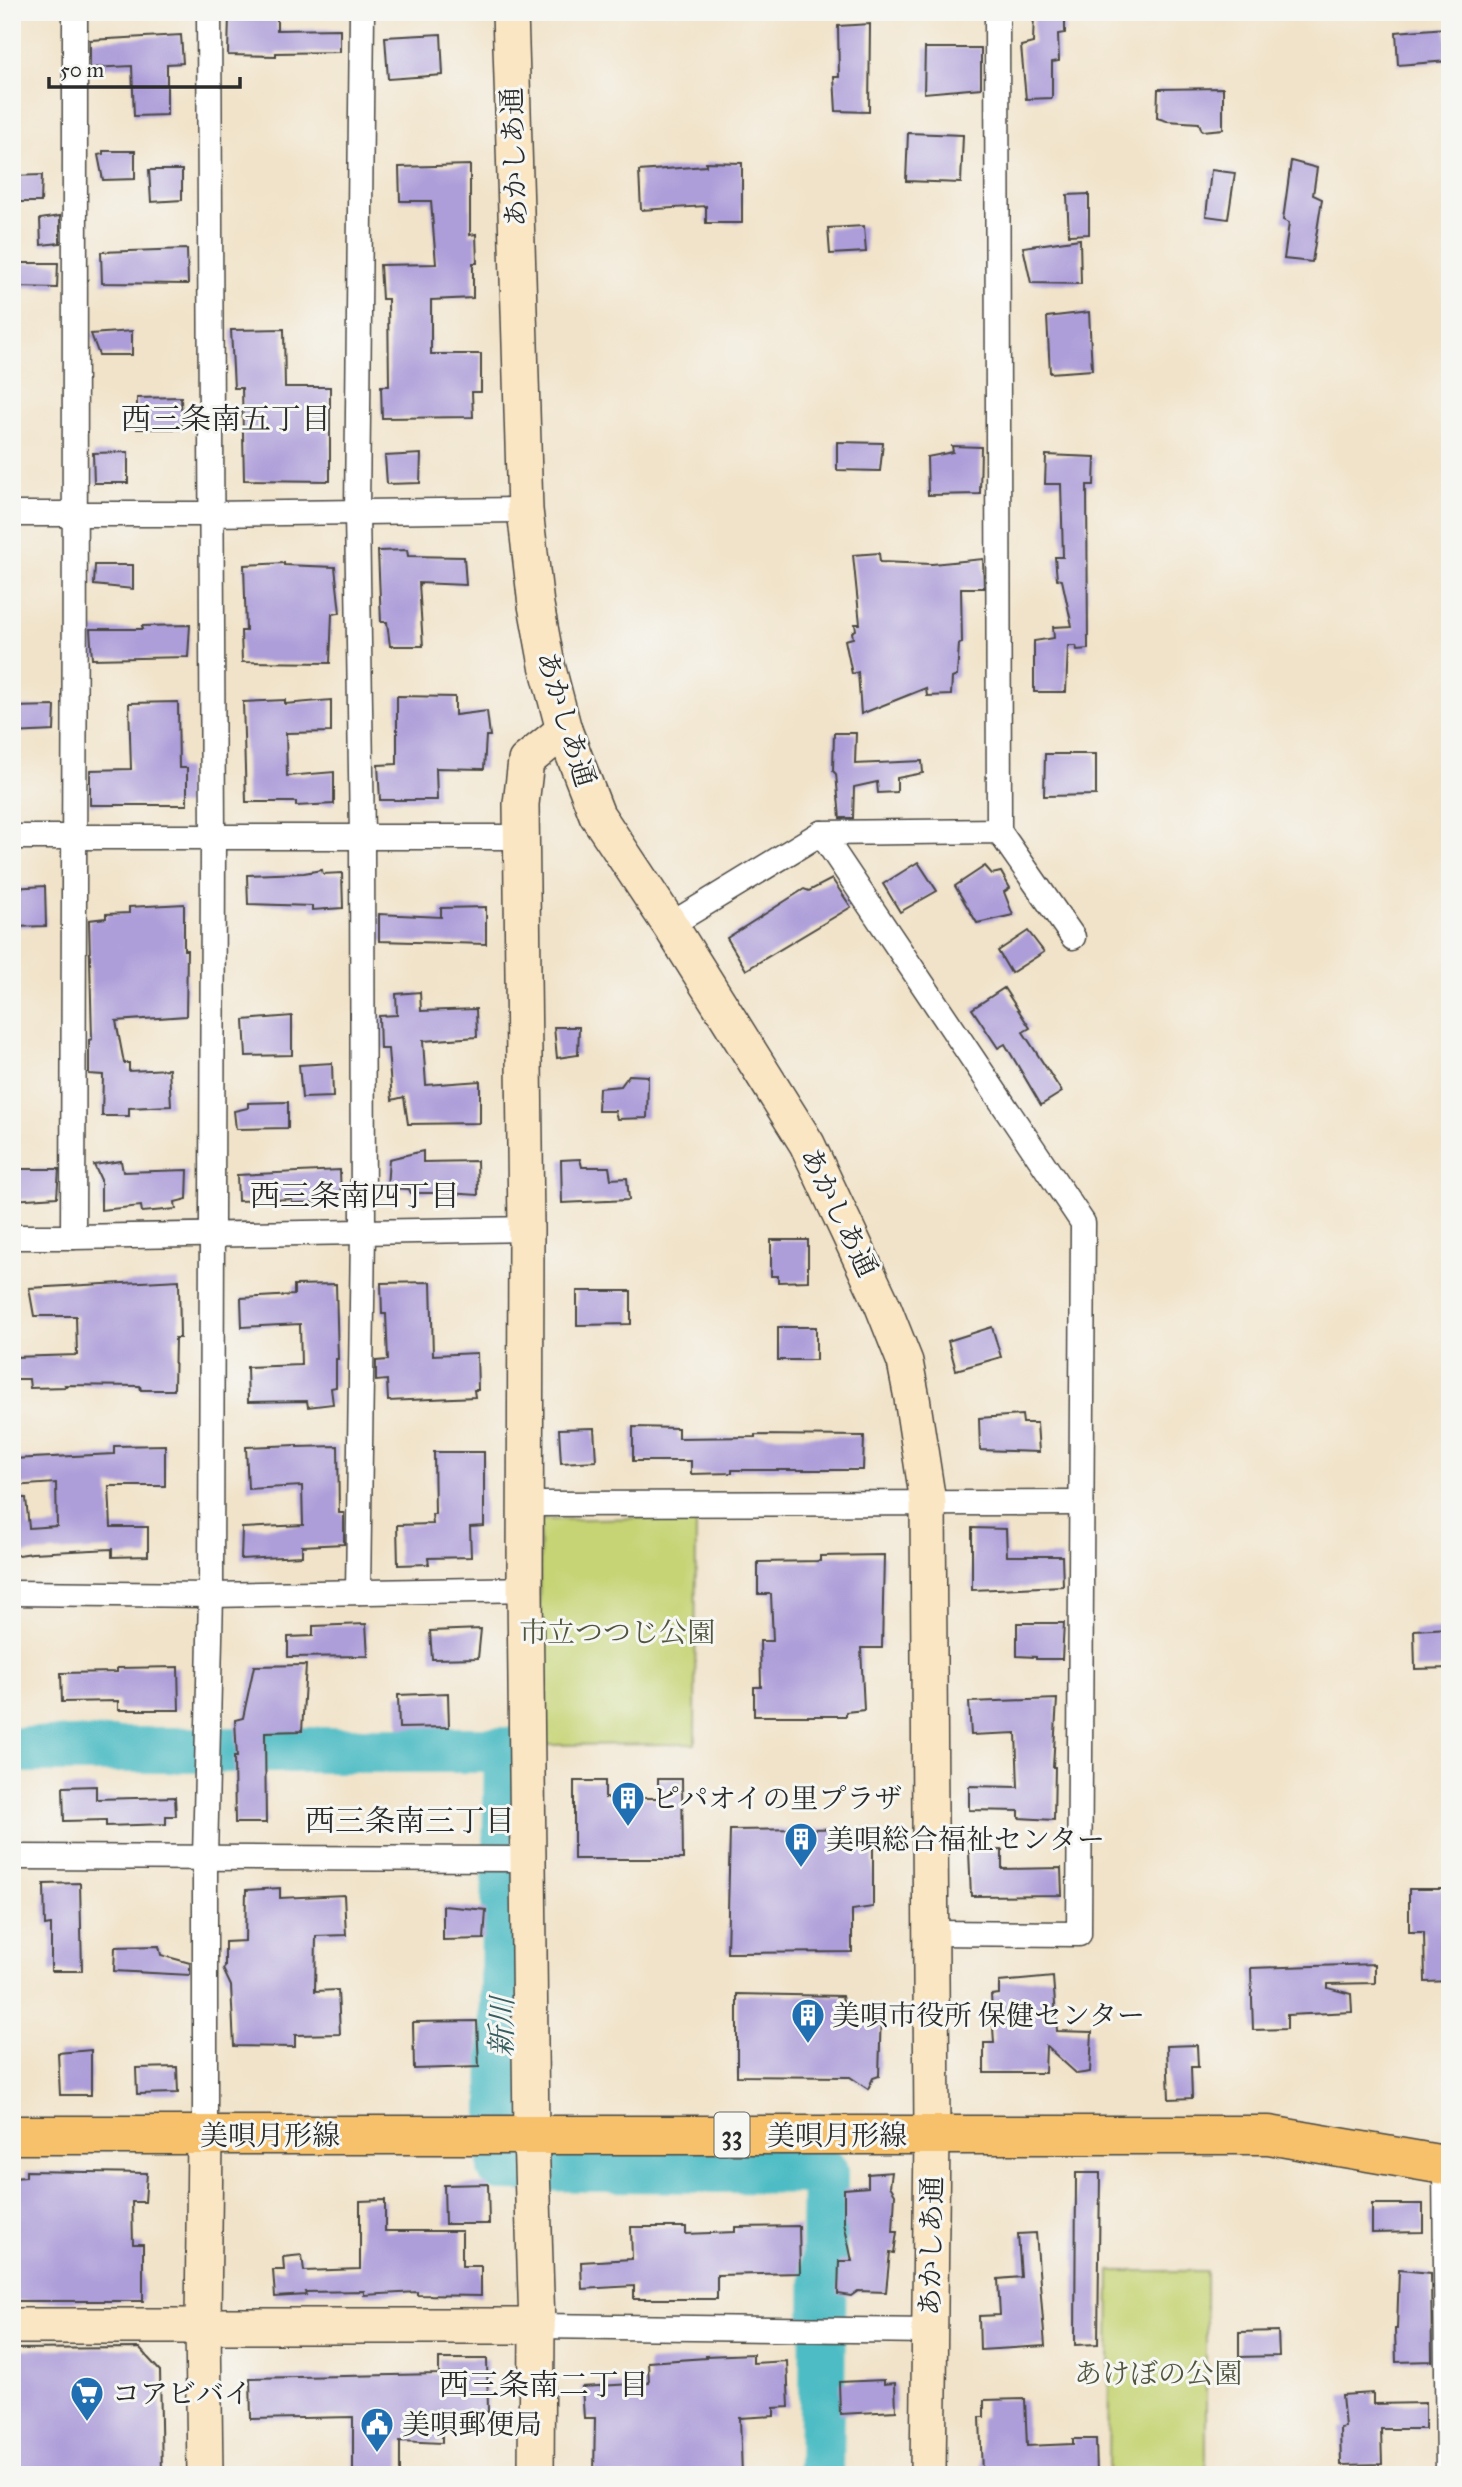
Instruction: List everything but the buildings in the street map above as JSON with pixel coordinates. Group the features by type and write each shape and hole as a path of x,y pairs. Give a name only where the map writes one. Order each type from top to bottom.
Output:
{"main road":[{"name":"美唄月形線","path":"12,2135 1269,2135 1447,2166"}],"street":[{"path":"73,1237 76,837 75,12"},
{"path":"205,2475 205,1858 211,1595 213,837 209,12"},
{"path":"358,1592 363,1232 362,837 357,512 362,12"},
{"name":"あかしあ通","path":"510,12 525,510 538,617 564,730 597,815 670,925 807,1144 883,1304 905,1362 928,1502 932,2135 928,2475"},
{"path":"997,12 999,831 1073,937"},
{"path":"12,514 525,510"},
{"path":"536,2475 537,2326 531,2135 525,1589 526,1229 521,804 526,761 564,730"},
{"path":"670,925 821,833 999,831"},
{"path":"821,833 1083,1223 1079,1934 931,1933"},
{"path":"12,837 521,837"},
{"path":"12,1237 526,1229"},
{"path":"526,1503 1081,1503"},
{"path":"12,1592 211,1595 525,1589"},
{"path":"12,1857 528,1859"},
{"path":"1447,2166 1447,2475"},
{"path":"12,2326 537,2326 930,2331"}],"green space":[{"name":"市立つつじ公園","path":"696,1517 695,1744 538,1745 540,1520"},
{"name":"あけぼの公園","path":"1110,2271 1206,2271 1206,2475 1108,2475"}],"waterway":[{"name":"新川","path":"12,1750 507,1750 500,2168 825,2171 821,2475"}],"place":[{"name":"ピパオイの里プラザ","path":"628,1828"},
{"name":"美唄総合福祉センター","path":"801,1869"},
{"name":"美唄市役所 保健センター","path":"808,2045"},
{"name":"コアビバイ","path":"87,2423"},
{"name":"美唄郵便局","path":"377,2454"}],"district":[{"name":"西三条南五丁目","path":"226,419"},
{"name":"西三条南四丁目","path":"355,1196"},
{"name":"西三条南三丁目","path":"410,1821"},
{"name":"西三条南二丁目","path":"544,2385"}]}
